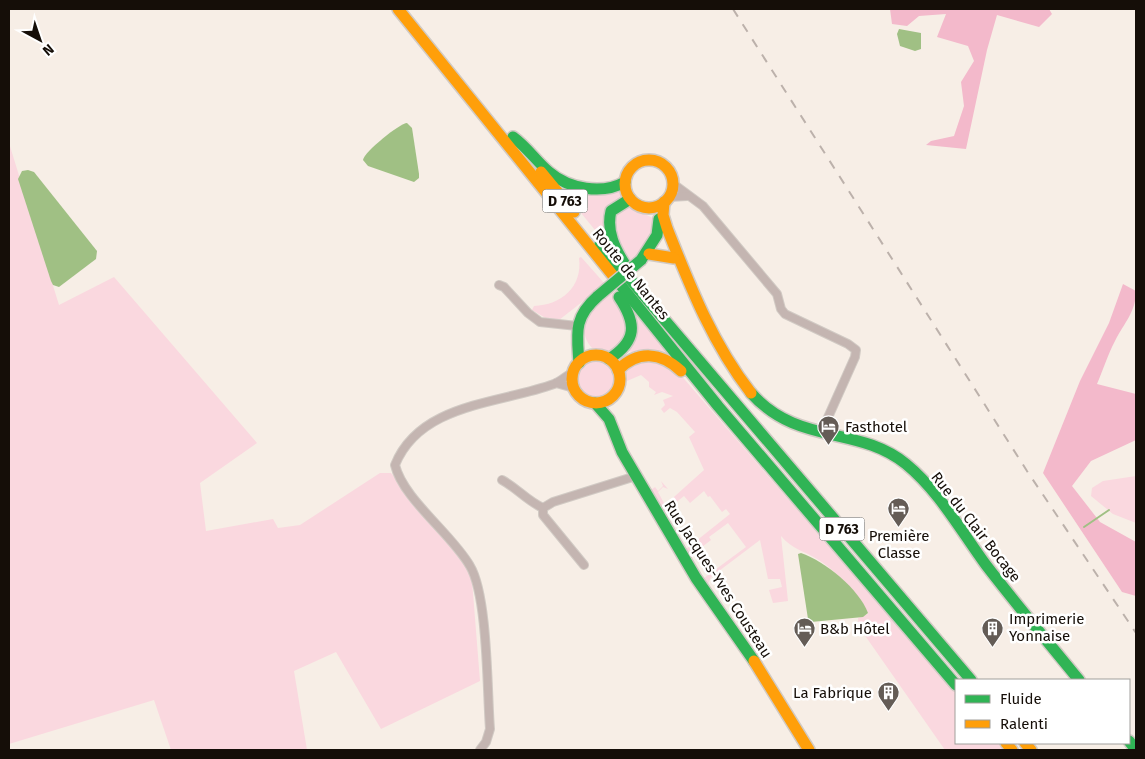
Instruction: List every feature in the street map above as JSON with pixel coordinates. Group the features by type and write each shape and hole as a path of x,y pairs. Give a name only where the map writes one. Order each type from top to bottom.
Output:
{"main road":[{"name":"Route de Nantes","path":"398,9 712,398 955,684"},
{"name":"Route de Nantes","path":"411,9 636,287 970,679"},
{"path":"513,137 528,146 550,173 563,181 604,190 614,189 625,182"},
{"path":"666,199 649,208 636,205 630,200 626,191 626,175 636,164 652,160 660,163 668,170 672,183 666,199 663,228 674,258 686,275"},
{"path":"526,169 535,191 627,308 631,318 630,340 621,352 609,359"},
{"path":"630,200 611,211 608,225 622,259 634,277 636,287"},
{"path":"649,208 663,228 686,275"},
{"path":"645,257 663,228"},
{"path":"577,330 588,350 595,355 609,359 618,370 619,386 610,399 595,403 582,398 574,388 577,330 588,305 645,257 663,228"},
{"path":"645,257 674,258"},
{"name":"Rue du Clair Bocage","path":"686,275 710,329 742,383 754,398 782,420 804,429 869,444 888,453 918,475 988,567 1078,679"},
{"path":"576,367 595,355"},
{"path":"618,370 632,358 657,355 671,361 700,393 712,398"},
{"name":"Rue Jacques-Yves Cousteau","path":"609,420 610,399"},
{"name":"Rue Jacques-Yves Cousteau","path":"595,403 609,420 622,452 696,578 737,634 809,750"}],"street":[{"path":"672,183 687,196 703,206 777,294 781,309 785,314 848,344 856,350 855,357 821,433"},
{"path":"666,199 687,196"},
{"path":"499,284 528,313 540,322 577,330"},
{"path":"480,750 486,742 490,729 481,607 476,580 462,553 405,487 395,465 405,444 426,426 442,417 556,383 576,367"},
{"path":"556,383 574,388"},
{"path":"543,508 553,502 636,476"},
{"path":"502,480 518,489 530,502 543,508"},
{"path":"543,508 543,515 584,565"}],"shaded area":[{"path":"890,9 1049,9 1052,14 1039,27 997,15 987,50 966,149 926,145 931,141 954,136 964,106 961,82 974,61 968,46 937,37 946,14 919,16 907,26 892,24"},
{"path":"899,29 921,33 921,49 915,51 900,46 897,34"},
{"path":"407,123 412,128 419,174 419,178 414,182 368,166 363,160 369,151 383,138"},
{"path":"9,143 59,305 114,277 257,443 200,483 206,531 273,519 278,528 300,525 380,473 391,473 471,568 480,681 381,729 336,652 294,671 307,750 171,750 154,700 9,744"},
{"path":"22,171 34,172 97,251 96,259 59,287 53,285 51,281 18,179"},
{"path":"559,186 619,191 622,197 604,241"},
{"path":"630,207 655,219 650,238 643,249 628,264 617,248 613,214"},
{"path":"581,257 605,284 559,320 549,320 532,310 534,306 544,305 561,298 574,286 579,268 579,258"},
{"path":"1123,284 1136,291 1134,305 1112,346 1097,384 1136,394 1136,440 1091,461 1072,486 1100,522 1136,542 1136,596 1122,592 1043,473 1080,381 1109,323"},
{"path":"612,291 627,315 626,341 608,352 592,348 586,340 584,332 585,324 592,310"},
{"path":"630,308 669,356 636,354 627,350"},
{"path":"648,358 679,373 955,692 955,744 999,744 1004,750 945,750 859,627 858,618 868,614 860,600 824,563 794,547 781,536 788,601 773,603 769,590 782,587 780,579 768,579 760,540 711,577 708,584 704,578 746,547 728,523 709,537 711,540 693,554 689,554 686,549 730,514 726,509 722,512 704,491 690,503 684,496 664,512 651,490 655,487 658,491 663,486 661,481 668,489 663,487 658,492 665,505 704,470 689,437 695,432 677,412 670,408 664,413 661,409 665,405 663,400 673,396 662,392 654,395 656,392 649,387 649,382 641,375 627,381 626,372 628,367"},
{"path":"595,359 609,364 614,378 609,392 595,397 581,392 576,378 581,364"},
{"path":"1136,476 1136,523 1113,514 1091,496 1092,488 1103,481"},
{"path":"801,553 820,562 840,577 864,604 868,613 863,617 811,622 808,619 798,554"}],"waterway":[{"path":"1084,527 1109,510"}],"railway":[{"path":"733,9 1027,471 1136,633"}],"traffic: fast":[{"path":"513,137 549,172 566,183 596,189 616,186 625,182"},
{"path":"626,266 612,240 610,218 611,211 630,199"},
{"path":"641,260 657,235 659,219"},
{"path":"600,244 970,679"},
{"path":"598,296 641,260"},
{"path":"615,278 718,406 955,684"},
{"path":"579,363 578,326 584,312 598,296"},
{"path":"609,359 625,346 631,331 629,316 619,297"},
{"path":"751,393 769,410 788,421 868,444 887,452 906,464 929,486 1020,609 1078,679"},
{"path":"595,403 609,419 622,452 696,578 754,661"},
{"path":"1130,742 1136,750"}],"traffic: slow":[{"path":"398,9 615,278"},
{"path":"649,160 658,162 666,167 671,175 673,184 671,193 666,201 658,206 649,208 640,206 632,201 627,193 625,184 627,175 632,167 640,162 649,160"},
{"path":"541,172 574,212"},
{"path":"664,202 663,215 667,228 693,293 713,334 751,393"},
{"path":"649,254 674,258"},
{"path":"596,355 605,357 613,362 618,370 620,379 618,388 613,396 605,401 596,403 587,401 579,396 574,388 572,379 574,370 579,362 587,357 596,355"},
{"path":"618,370 633,359 650,356 666,360 681,371"},
{"path":"754,661 809,750"},
{"path":"1007,744 1012,750"},
{"path":"1026,744 1031,750"}],"place":[{"name":"Fasthotel","path":"829,446"},
{"name":"Première Classe","path":"899,527"},
{"name":"Imprimerie Yonnaise","path":"993,647"},
{"name":"B&b Hôtel","path":"804,648"},
{"name":"La Fabrique","path":"888,712"}]}
